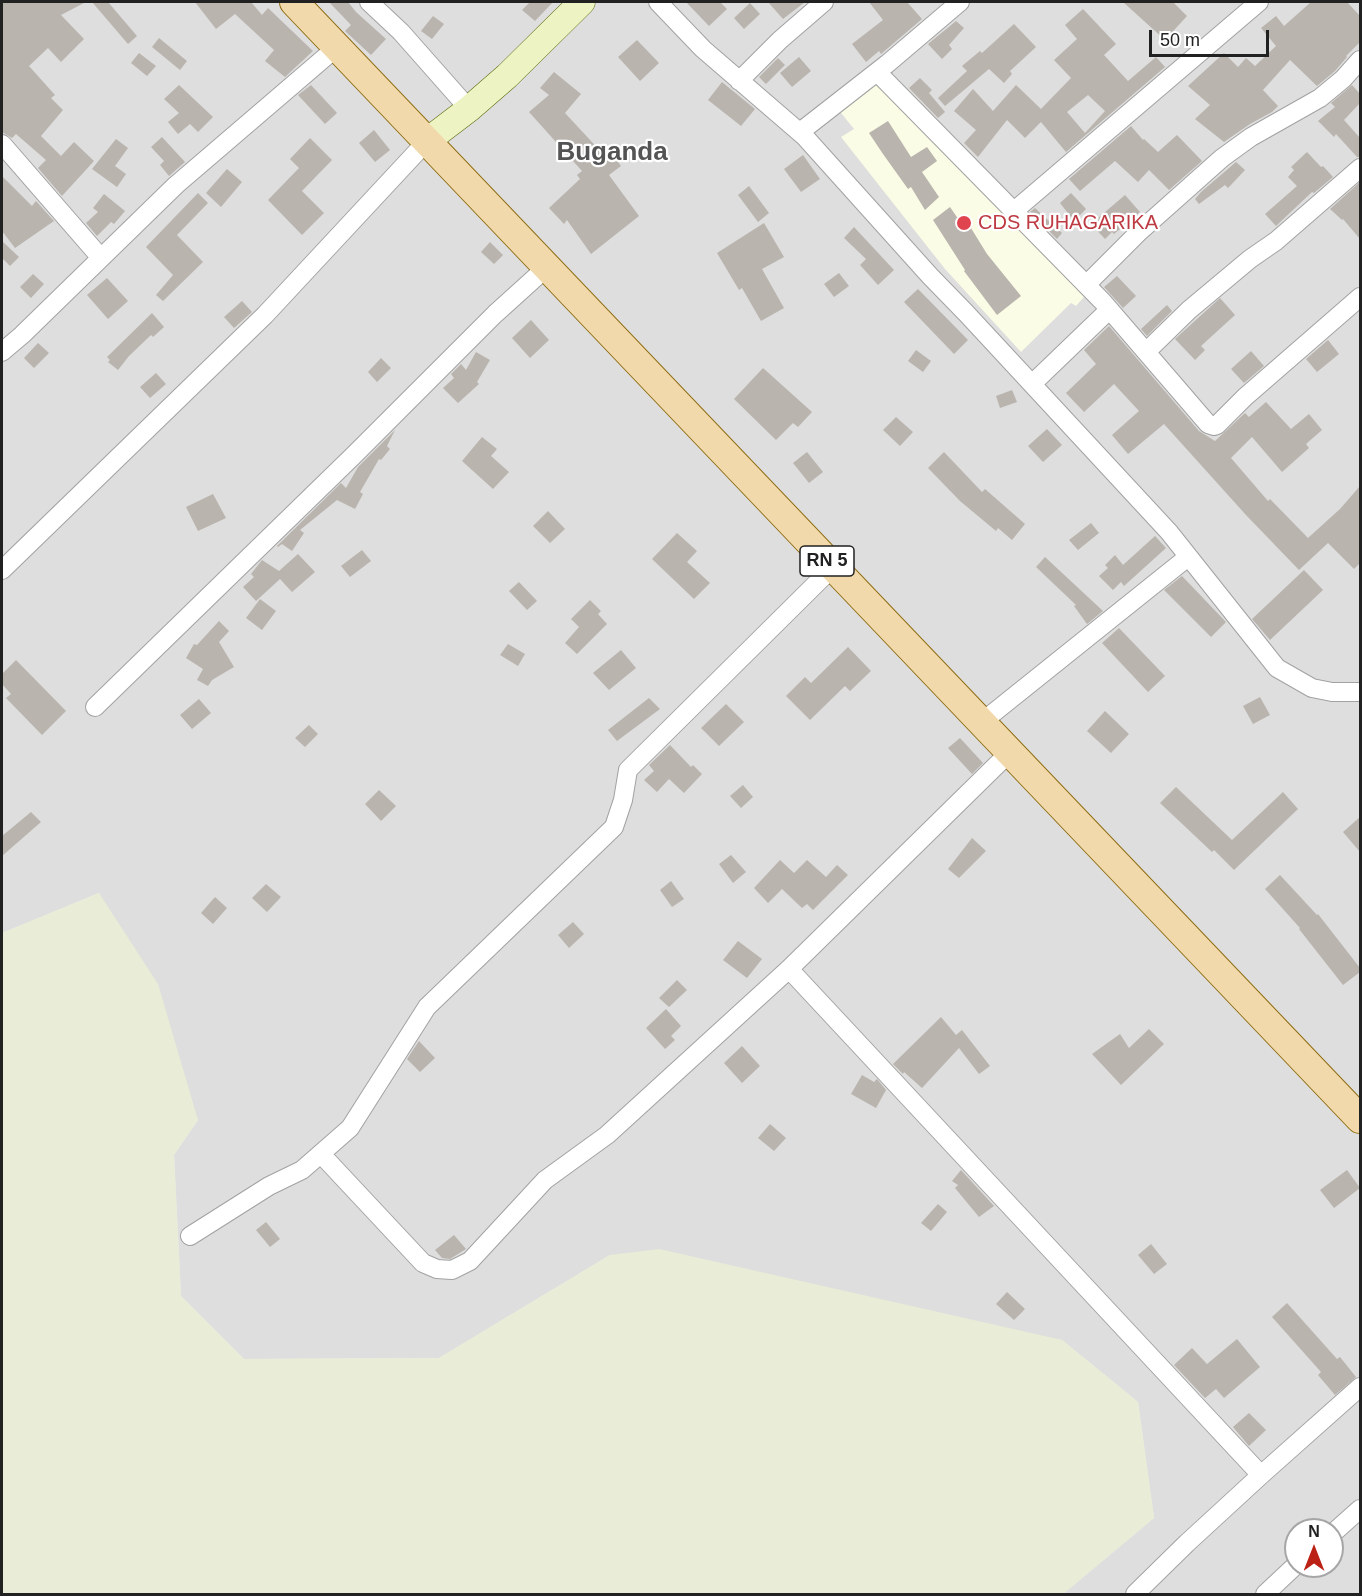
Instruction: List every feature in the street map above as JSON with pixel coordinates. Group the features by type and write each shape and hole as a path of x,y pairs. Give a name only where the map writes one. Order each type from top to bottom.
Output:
{"main road":[{"name":"RN 5","path":"294,2 1360,1119"}],"street":[{"path":"369,2 401,33 469,109"},
{"path":"2,570 265,315 427,141 507,76 582,2"},
{"path":"658,2 703,49 800,132 930,276 1169,532 1277,668 1312,688 1332,692 1360,692"},
{"path":"739,81 780,40 824,2"},
{"path":"800,132 877,72 960,2"},
{"path":"1014,211 1259,2"},
{"path":"2,352 176,185 338,47"},
{"path":"1086,285 1140,231 1222,158 1251,137 1320,98 1343,79 1360,60"},
{"path":"877,72 1086,285 1208,424 1214,426 1360,297"},
{"path":"2,144 101,258"},
{"path":"1146,352 1189,310 1250,259 1276,241 1360,168"},
{"path":"94,707 345,464 495,314 547,267"},
{"path":"1032,384 1109,310"},
{"path":"982,722 1188,556"},
{"path":"190,1236 269,1186 302,1170 350,1128 427,1007 614,827 623,800 628,770 833,567"},
{"path":"321,1154 423,1263 437,1269 452,1270 470,1261 545,1180 607,1135 789,969 1011,751"},
{"path":"789,969 1261,1475"},
{"path":"1135,1594 1187,1543 1360,1387"},
{"path":"1344,1523 1360,1509"},
{"path":"1265,1594 1284,1576"}],"shaded area":[{"path":"2,2 1360,2 1360,1594 1063,1594 1154,1518 1138,1402 1062,1340 610,1255 439,1358 244,1359 181,1296 174,1155 198,1120 99,893 2,933"},
{"name":"CDS RUHAGARIKA","path":"882,77 978,176 1084,297 1076,306 1071,303 1021,352 945,269 841,137 854,129 837,108"},
{"path":"99,893 158,984 198,1120 174,1155 181,1296 244,1359 439,1358 610,1255 659,1249 1062,1340 1138,1402 1154,1518 1063,1594 2,1594 2,933"}],"building":[{"path":"2,2 86,2 61,15 84,39 61,62 48,48 29,66 55,95 51,98 63,110 41,136 61,156 74,142 94,161 62,196 38,168 46,160 16,134 12,138 2,132"},
{"path":"92,2 108,2 137,36 128,44"},
{"path":"195,2 251,2 262,15 268,8 313,51 285,77 265,61 274,50 235,14 216,29"},
{"path":"329,2 348,2 386,39 371,55 345,31 351,25"},
{"path":"530,2 553,2 535,21 522,10"},
{"path":"686,2 720,2 727,9 709,26"},
{"path":"768,2 805,2 783,19"},
{"path":"869,2 907,2 922,19 881,54 879,51 866,62 852,44 883,20"},
{"path":"1123,2 1173,2 1187,16 1165,40"},
{"path":"1311,2 1347,2 1360,16 1360,42 1335,71 1317,86 1290,60 1263,90 1278,106 1224,142 1195,119 1210,105 1188,86 1224,53 1238,67 1246,58 1255,66 1276,46 1261,28 1276,16 1284,26"},
{"path":"750,3 760,14 744,29 734,18"},
{"path":"1083,9 1116,44 1104,55 1128,81 1156,57 1165,67 1066,152 1041,122 1025,138 1007,120 978,157 964,143 976,130 954,111 973,89 993,111 1016,85 1041,109 1071,78 1054,60 1077,39 1065,25","holes":["1088,95 1105,111 1085,133 1067,112"]},
{"path":"433,16 444,24 432,39 421,31"},
{"path":"956,21 964,28 949,45 952,49 942,59 928,44"},
{"path":"1014,24 1036,47 1010,71 1012,74 1004,83 989,69 945,106 938,98 967,71 962,66 980,51 982,53"},
{"path":"159,38 187,61 180,70 152,47"},
{"path":"637,40 659,63 640,81 618,57"},
{"path":"139,53 156,66 147,76 131,63"},
{"path":"799,57 811,71 792,87 780,73"},
{"path":"778,58 785,65 766,84 759,77"},
{"path":"554,72 581,94 565,113 604,155 610,151 621,166 609,175 639,216 591,254 567,220 564,224 549,208 580,179 577,175 582,171 529,112 549,95 540,88"},
{"path":"920,78 932,90 929,93 945,112 938,118 909,88"},
{"path":"722,82 755,109 741,126 708,100"},
{"path":"179,85 213,117 198,132 190,124 178,134 168,122 179,113 164,99"},
{"path":"311,85 337,113 325,124 298,95"},
{"path":"1352,85 1360,94 1360,103 1344,120 1360,138 1360,157 1357,157 1336,134 1334,137 1318,121 1335,107 1331,103"},
{"path":"888,121 911,157 927,147 937,161 922,172 939,197 925,210 911,187 908,189 869,133"},
{"path":"1131,126 1158,152 1177,135 1202,161 1169,190 1149,170 1138,182 1115,161 1080,191 1069,179"},
{"path":"374,130 390,150 375,162 359,143"},
{"path":"162,137 185,162 169,176 160,165 164,161 151,147"},
{"path":"310,138 332,160 302,191 324,213 302,235 268,200 299,168 290,159"},
{"path":"116,139 128,148 115,166 126,174 117,187 92,169"},
{"path":"1307,152 1333,177 1314,193 1312,192 1276,226 1265,214 1297,186 1288,177 1294,170 1291,167"},
{"path":"803,155 820,179 801,192 784,169"},
{"path":"1236,162 1245,170 1228,188 1225,185 1199,204 1195,199 1201,192"},
{"path":"227,169 242,182 221,207 206,193"},
{"path":"2,176 32,206 36,201 54,221 15,248 2,231"},
{"path":"1360,182 1360,239 1343,219 1330,209"},
{"path":"749,186 769,213 758,222 738,195"},
{"path":"198,193 208,203 177,235 203,262 163,301 156,295 173,275 146,247"},
{"path":"1071,193 1086,209 1074,221 1060,203"},
{"path":"104,194 125,211 114,224 111,222 97,236 86,223 98,212 93,208"},
{"path":"1125,195 1140,212 1105,239 1091,224"},
{"path":"950,207 961,223 966,220 987,254 1021,296 997,315 964,271 933,220"},
{"path":"1035,208 1062,233 1057,239 1030,212"},
{"path":"764,223 784,257 762,269 784,308 761,321 742,288 739,290 717,253"},
{"path":"854,227 894,270 878,285 860,265 866,259 844,238"},
{"path":"2,241 19,257 10,266 2,258"},
{"path":"490,242 503,255 494,264 481,252"},
{"path":"839,273 849,286 834,297 824,284"},
{"path":"33,274 44,284 31,298 20,287"},
{"path":"1117,276 1136,296 1123,308 1104,287"},
{"path":"107,278 128,301 108,319 87,295"},
{"path":"918,289 968,340 954,354 904,302"},
{"path":"1220,298 1235,315 1201,346 1205,350 1195,360 1175,339"},
{"path":"242,301 252,312 234,328 224,317"},
{"path":"1167,305 1172,311 1147,336 1141,329"},
{"path":"152,313 164,327 153,337 151,335 118,370 108,362 110,360 107,357"},
{"path":"531,320 549,340 530,358 512,338"},
{"path":"1109,326 1199,431 1215,441 1245,413 1249,417 1266,402 1291,429 1309,414 1322,430 1306,444 1309,448 1282,472 1252,437 1231,458 1268,501 1270,499 1308,538 1340,509 1360,486 1360,563 1354,569 1328,543 1299,570 1164,424 1128,454 1112,435 1139,411 1114,384 1084,412 1066,393 1096,364 1084,350"},
{"path":"1328,340 1339,354 1317,372 1306,359"},
{"path":"38,343 49,353 34,368 24,358"},
{"path":"916,350 931,361 923,372 908,361"},
{"path":"1251,351 1264,366 1244,383 1231,369"},
{"path":"476,352 490,360 477,382 479,384 458,403 443,388 454,378 451,374 461,364 466,370"},
{"path":"381,358 391,368 377,382 368,372"},
{"path":"763,368 812,412 798,427 793,423 776,440 734,399"},
{"path":"156,373 166,384 150,398 140,387"},
{"path":"1012,390 1017,402 1000,408 996,396"},
{"path":"896,417 913,432 900,446 883,430"},
{"path":"1047,429 1062,445 1043,462 1028,446"},
{"path":"395,430 387,446 390,449 381,460 379,459 360,492 363,494 355,509 337,500 300,530 304,533 292,551 282,544 277,546 341,483 346,488 358,467"},
{"path":"482,437 497,449 491,456 509,472 493,489 462,461"},
{"path":"807,452 823,472 809,483 793,463"},
{"path":"944,452 982,492 985,489 1025,524 1012,540 998,528 996,531 960,501 928,468"},
{"path":"213,494 226,518 198,531 186,507"},
{"path":"548,511 565,529 550,543 533,526"},
{"path":"1091,523 1099,533 1078,550 1069,540"},
{"path":"677,533 697,551 687,562 710,583 694,599 652,559"},
{"path":"1155,536 1166,548 1124,586 1121,582 1113,590 1099,576 1108,568 1105,565 1115,555 1123,565"},
{"path":"362,550 371,561 350,577 341,566"},
{"path":"298,554 315,572 292,592 280,579 256,601 243,587 254,577 251,574 262,560 279,571"},
{"path":"1045,557 1103,611 1087,624 1074,606 1076,605 1036,567"},
{"path":"1304,570 1323,590 1270,640 1252,619"},
{"path":"1182,576 1226,622 1211,637 1164,590"},
{"path":"519,582 537,601 527,610 509,591"},
{"path":"260,599 276,611 262,630 246,618"},
{"path":"590,600 601,611 598,614 607,624 577,654 565,643 579,627 571,619"},
{"path":"219,621 229,631 219,642 234,667 212,680 208,686 197,680 203,669 186,658 194,644 197,645"},
{"path":"1119,628 1165,676 1148,692 1102,643"},
{"path":"508,644 525,654 518,666 500,655"},
{"path":"848,647 871,671 850,691 845,686 810,720 786,696 805,677 811,683"},
{"path":"621,650 636,668 609,690 593,673"},
{"path":"16,660 66,711 42,735 6,698 11,694 2,684 2,674"},
{"path":"1260,697 1270,715 1253,724 1243,706"},
{"path":"649,698 660,709 617,741 608,730"},
{"path":"199,699 211,713 192,729 180,715"},
{"path":"726,704 744,722 719,746 701,728"},
{"path":"1105,711 1129,734 1111,753 1087,731"},
{"path":"309,725 318,734 305,747 295,738"},
{"path":"960,738 983,763 972,774 948,748"},
{"path":"670,745 691,767 693,765 702,774 684,793 669,779 657,792 644,780 654,771 649,765"},
{"path":"743,785 753,797 741,808 730,796"},
{"path":"1176,787 1232,840 1283,792 1298,809 1234,870 1160,803"},
{"path":"379,790 396,806 381,821 365,804"},
{"path":"31,812 41,822 2,856 2,836"},
{"path":"1360,817 1360,852 1343,832"},
{"path":"972,838 986,851 959,878 948,869"},
{"path":"731,855 746,872 733,883 719,864"},
{"path":"780,860 794,873 807,860 826,877 837,865 848,875 813,910 807,904 802,908 782,889 768,903 754,888"},
{"path":"1280,875 1318,914 1360,968 1360,972 1343,985 1300,928 1265,889"},
{"path":"671,881 684,899 672,907 660,890"},
{"path":"266,884 281,897 267,912 252,898"},
{"path":"215,897 227,908 213,924 201,913"},
{"path":"573,922 584,934 569,948 558,935"},
{"path":"738,941 762,959 747,978 723,960"},
{"path":"677,980 687,990 669,1007 659,998"},
{"path":"666,1009 681,1026 671,1036 675,1040 665,1049 646,1028"},
{"path":"941,1017 956,1035 962,1030 990,1066 979,1074 959,1048 922,1088 893,1064"},
{"path":"1149,1029 1164,1044 1121,1085 1092,1054 1120,1034 1129,1048"},
{"path":"419,1041 435,1058 420,1072 407,1059"},
{"path":"742,1046 760,1066 742,1083 724,1063"},
{"path":"862,1075 874,1082 877,1079 886,1090 876,1108 851,1094"},
{"path":"770,1124 786,1138 774,1151 758,1138"},
{"path":"961,1170 994,1206 979,1217 955,1188 958,1185 952,1181"},
{"path":"1347,1170 1360,1188 1334,1208 1320,1190"},
{"path":"938,1204 947,1212 931,1231 921,1223"},
{"path":"266,1222 280,1239 270,1247 256,1230"},
{"path":"454,1235 466,1249 450,1259 442,1258 435,1250"},
{"path":"1151,1244 1167,1264 1154,1274 1138,1255"},
{"path":"1007,1292 1025,1309 1014,1320 996,1304"},
{"path":"1287,1303 1337,1359 1340,1357 1356,1377 1335,1395 1318,1375 1321,1372 1272,1317"},
{"path":"1237,1339 1260,1367 1224,1398 1216,1389 1205,1398 1174,1365 1192,1348 1207,1364"},
{"path":"1249,1413 1266,1430 1249,1446 1233,1427"}],"place":[{"name":"CDS RUHAGARIKA","path":"964,223"}],"district":[{"name":"Buganda","path":"612,153"}]}
